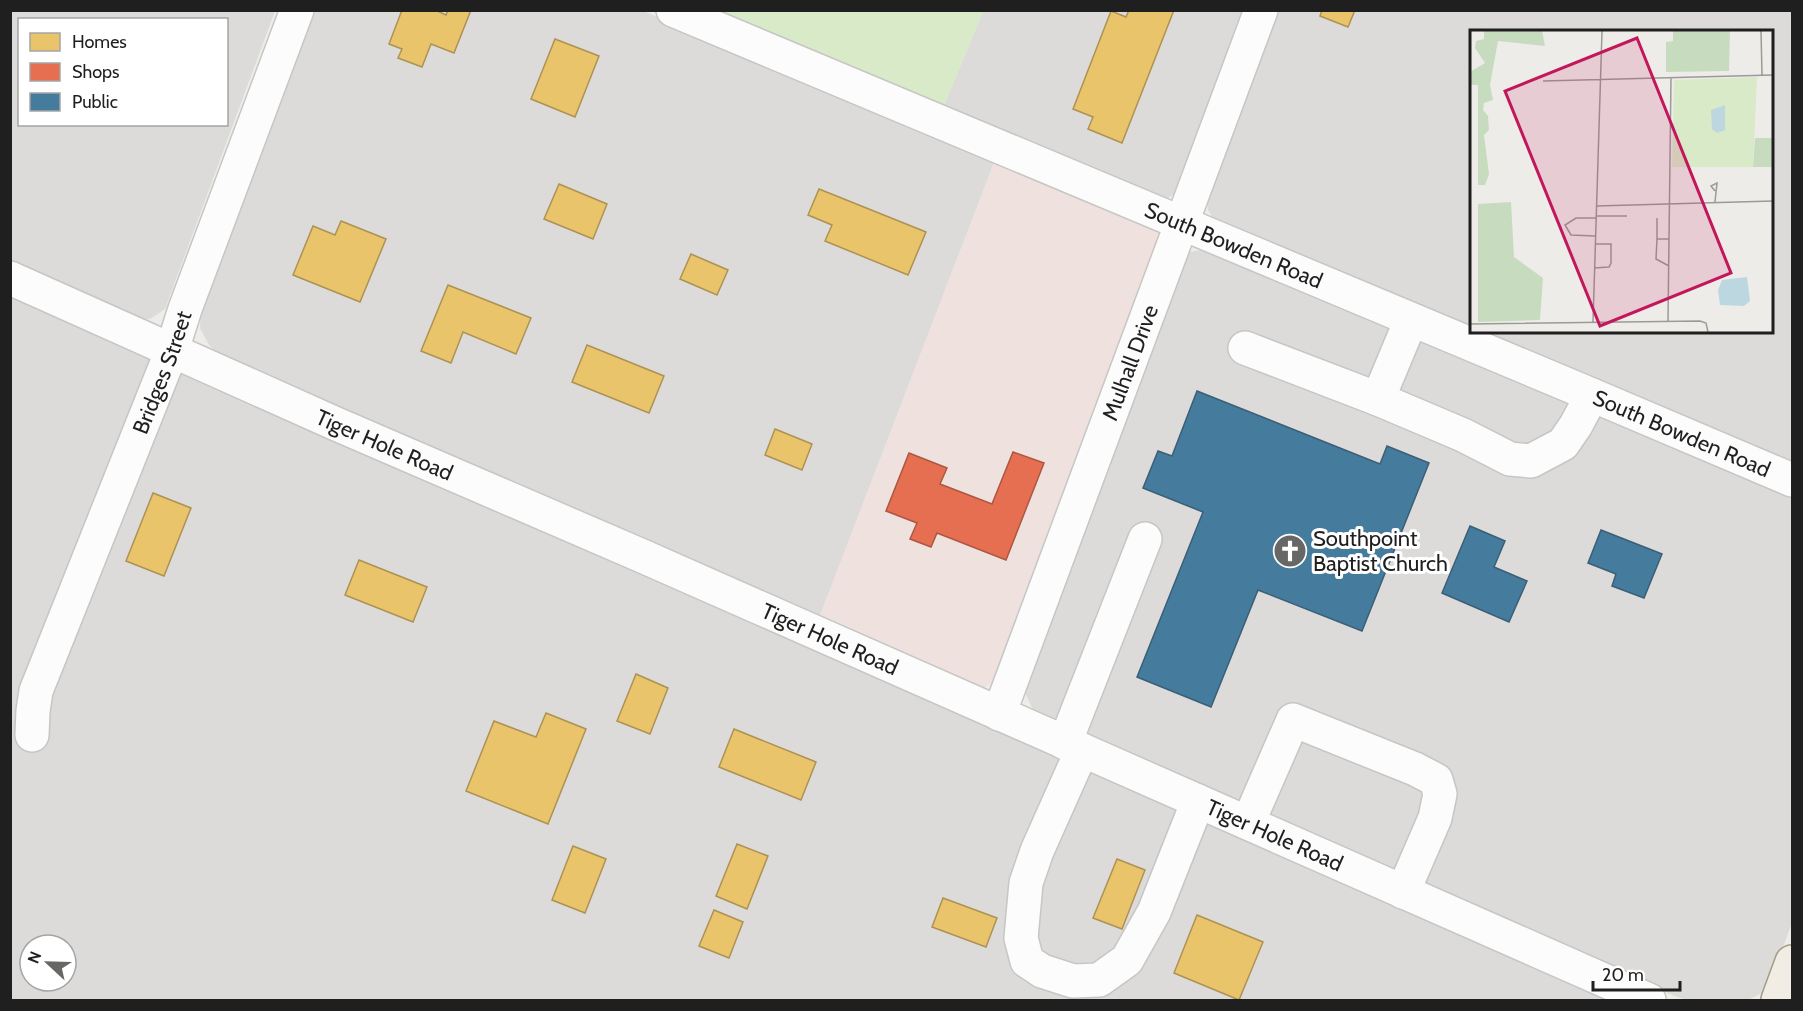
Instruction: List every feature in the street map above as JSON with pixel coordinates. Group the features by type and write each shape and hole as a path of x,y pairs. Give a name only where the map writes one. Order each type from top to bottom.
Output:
{"main road":[{"path":"1778,1000 1792,962"}],"street":[{"name":"Bridges Street","path":"32,735 36,691 172,350 185,309 297,10"},
{"name":"South Bowden Road","path":"673,10 1792,480"},
{"name":"Mulhall Drive","path":"999,714 1261,10"},
{"name":"Tiger Hole Road","path":"10,278 334,423 640,555 1648,1000"},
{"path":"1378,399 1411,320"},
{"path":"1245,348 1378,399 1463,435 1510,459 1531,461 1563,444 1592,395"},
{"path":"1145,539 1026,884 1021,938 1027,961 1042,971 1073,981 1099,980 1127,960 1154,912 1198,801"},
{"path":"1248,823 1293,720 1415,769 1436,780 1440,794 1435,818 1403,892"}],"shaded area":[{"path":"11,11 275,11 165,309 150,319 136,319 11,264"},
{"path":"311,11 643,11 997,155 818,621 224,359 209,345 200,328 201,300"},
{"path":"983,11 1248,11 1182,188 1167,199 1152,199 943,108"},
{"path":"1270,11 1792,11 1792,467 1220,229 1208,210 1205,185"},
{"path":"997,155 1161,232 994,682 981,689 818,621"},
{"path":"1206,249 1792,493 1792,923 1771,979 1762,993 1748,1000 1688,1000 1677,997 1036,716 1026,695 1026,673 1177,263 1190,252"},
{"path":"11,293 1614,1000 11,1000"}],"green space":[{"path":"707,11 983,11 943,108"}],"building: Homes":[{"path":"402,10 435,10 446,15 448,10 471,10 454,53 431,44 422,67 398,58 402,49 389,44"},
{"path":"1129,10 1174,10 1122,143 1088,129 1093,117 1073,109 1111,11 1126,17"},
{"path":"1322,10 1355,10 1348,27 1320,16"},
{"path":"555,39 599,56 575,117 531,99"},
{"path":"559,184 607,204 593,239 544,219"},
{"path":"819,189 926,232 908,275 825,241 832,225 808,215"},
{"path":"341,221 386,239 360,302 293,275 313,226 335,235"},
{"path":"691,254 728,270 717,295 680,279"},
{"path":"448,285 531,318 516,354 463,332 451,363 421,351"},
{"path":"587,345 664,376 649,413 572,382"},
{"path":"775,429 812,444 802,470 765,455"},
{"path":"153,493 191,508 164,576 126,561"},
{"path":"359,560 427,587 413,622 345,595"},
{"path":"636,674 668,688 650,734 617,721"},
{"path":"546,713 586,729 548,824 466,791 494,721 536,737"},
{"path":"734,729 816,762 801,800 719,767"},
{"path":"737,844 768,856 747,909 716,896"},
{"path":"573,846 606,859 585,913 552,900"},
{"path":"1117,859 1145,870 1122,929 1093,918"},
{"path":"943,898 997,918 986,947 932,927"},
{"path":"714,910 743,922 729,958 699,946"},
{"path":"1197,915 1263,942 1239,1000 1174,973"}],"building: Shops":[{"path":"1013,452 1044,463 1006,560 937,533 931,547 910,539 917,523 886,511 909,453 947,468 940,484 992,504"}],"building: Public":[{"name":"Southpoint Baptist Church","path":"1197,391 1380,464 1387,446 1429,463 1362,631 1258,590 1211,707 1137,677 1203,512 1143,488 1158,451 1172,456"},
{"path":"1470,526 1505,541 1494,567 1527,581 1509,622 1442,593"},
{"path":"1601,530 1662,554 1644,598 1612,586 1616,574 1588,563"}],"place":[{"name":"Southpoint Baptist Church","path":"1290,551"}]}
